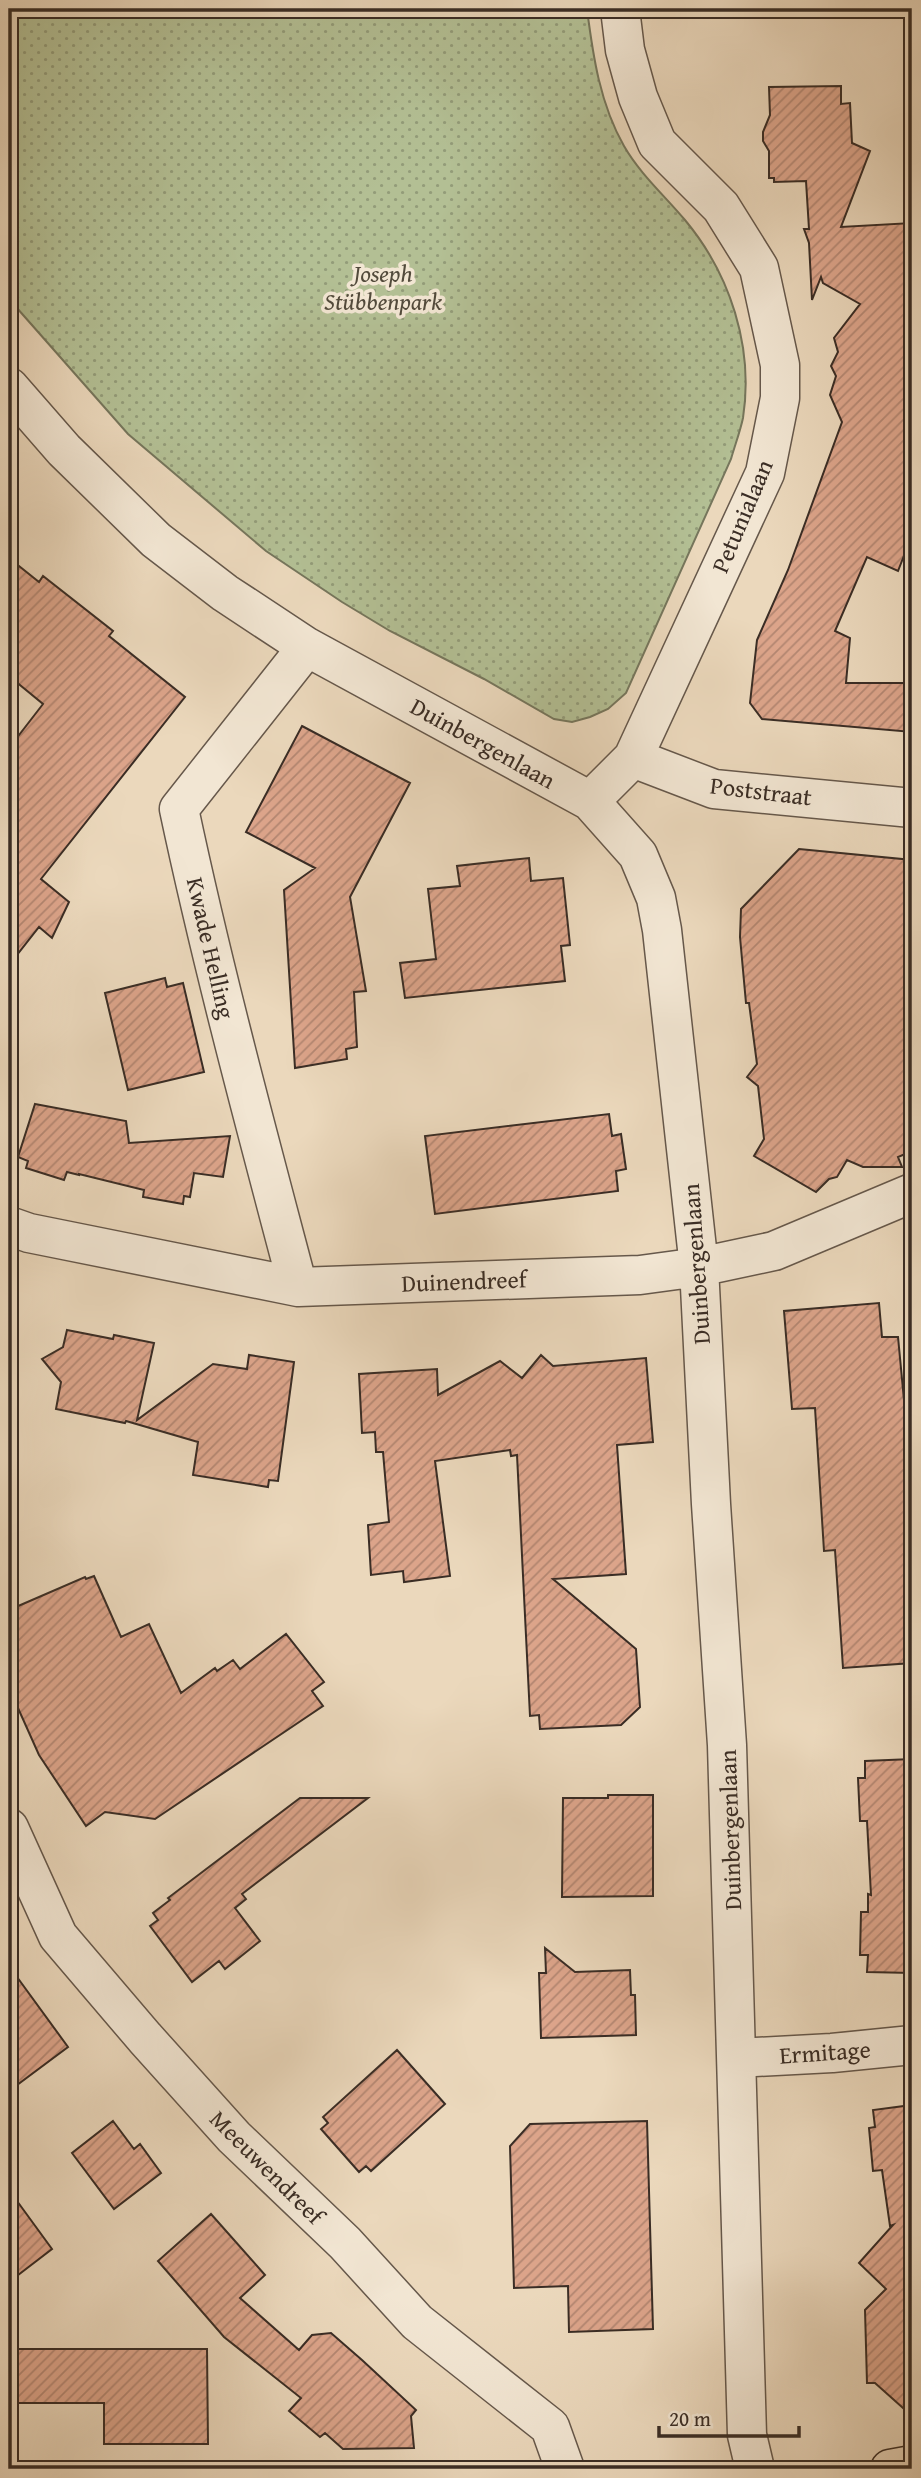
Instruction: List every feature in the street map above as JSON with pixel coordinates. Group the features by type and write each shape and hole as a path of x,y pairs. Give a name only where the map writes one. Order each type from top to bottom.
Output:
{"main road":[{"path":"890,2469 912,2465"}],"street":[{"name":"Petunialaan","path":"620,9 625,50 638,97 657,143 721,207 759,268 780,365 780,398 765,473 633,758"},
{"name":"Duinbergenlaan","path":"9,387 64,450 156,540 225,593 307,647 590,802 638,855 656,898 662,930 699,1267 727,1745 747,2435 755,2469"},
{"name":"Kwade Helling","path":"298,1287 241,1074 179,808 307,647"},
{"path":"590,802 633,758"},
{"name":"Poststraat","path":"633,758 714,789 912,808"},
{"name":"Duinendreef","path":"9,1226 29,1233 298,1287 640,1275 699,1267 774,1251 912,1193"},
{"name":"Meeuwendreef","path":"9,1828 58,1936 145,2038 234,2137 345,2244 417,2322 550,2427 565,2469"},
{"name":"Ermitage","path":"737,2058 912,2045"}],"green space":[{"name":"Joseph Stübbenpark","path":"9,9 587,9 603,97 616,130 637,166 701,241 726,288 741,338 746,391 743,418 731,459 626,693 608,709 572,722 554,719 484,679 390,631 266,551 128,434 9,299"}],"building":[{"path":"841,86 841,104 850,103 852,143 870,151 841,227 912,223 912,535 898,571 867,557 835,631 850,638 846,683 912,683 912,732 762,719 750,703 757,640 788,570 842,422 830,395 836,376 831,366 838,352 834,338 860,304 823,283 821,277 812,300 809,243 804,229 809,229 806,181 774,182 774,178 769,178 769,151 763,141 763,132 770,115 769,87"},
{"path":"9,558 39,582 43,576 113,631 109,636 185,697 41,879 69,902 52,938 39,927 9,965 9,748 43,704 9,676"},
{"path":"302,726 410,783 350,897 366,991 354,992 357,1047 346,1049 347,1059 295,1068 284,890 315,868 246,832"},
{"path":"799,849 912,860 912,1151 898,1157 902,1167 863,1167 847,1160 837,1177 829,1179 816,1192 754,1156 764,1139 758,1086 747,1077 757,1064 749,1003 746,1003 740,937 741,909"},
{"path":"529,858 531,881 563,878 570,945 561,946 565,981 405,998 400,963 436,959 428,889 460,886 457,866"},
{"path":"165,978 167,987 183,983 204,1072 128,1090 105,993"},
{"path":"35,1104 126,1121 129,1143 230,1136 223,1177 194,1173 190,1197 184,1196 183,1204 143,1197 144,1190 79,1174 67,1172 64,1180 26,1168 28,1161 18,1157"},
{"path":"609,1114 612,1136 621,1134 626,1169 616,1171 618,1191 435,1214 425,1136"},
{"path":"879,1303 882,1337 898,1337 908,1442 912,1442 912,1663 843,1668 835,1550 824,1551 815,1408 792,1409 784,1311"},
{"path":"67,1330 113,1339 114,1335 154,1343 137,1420 213,1364 247,1369 249,1355 294,1362 278,1481 269,1480 268,1487 193,1475 198,1442 126,1421 125,1423 56,1409 61,1382 42,1359 63,1347"},
{"path":"541,1355 553,1366 646,1358 653,1442 617,1445 626,1574 553,1579 636,1649 640,1707 621,1725 540,1729 539,1715 530,1716 517,1455 511,1456 510,1450 435,1461 450,1576 404,1582 403,1571 371,1575 368,1525 389,1522 383,1452 376,1452 375,1432 362,1433 359,1374 437,1369 438,1395 500,1361 522,1378"},
{"path":"94,1576 121,1637 149,1624 181,1693 215,1668 217,1671 233,1660 240,1669 286,1634 324,1682 312,1691 323,1706 155,1819 105,1812 86,1826 39,1755 9,1688 9,1610 85,1577"},
{"path":"912,1759 912,1973 867,1972 868,1955 860,1955 861,1912 868,1912 868,1894 871,1895 867,1821 860,1821 858,1778 865,1778 865,1761"},
{"path":"608,1795 653,1795 653,1896 562,1897 563,1798 608,1798"},
{"path":"300,1798 368,1798 242,1894 246,1899 235,1908 260,1941 225,1969 219,1961 192,1982 150,1926 158,1920 153,1913 170,1900 168,1898"},
{"path":"545,1948 575,1972 630,1970 631,1995 635,1995 636,2035 541,2038 539,1973 546,1973"},
{"path":"9,1966 68,2047 9,2091"},
{"path":"397,2050 445,2104 371,2171 366,2166 359,2172 321,2129 328,2123 323,2117"},
{"path":"912,2105 912,2416 875,2383 867,2383 865,2310 886,2289 859,2263 893,2225 890,2226 882,2170 873,2171 869,2128 875,2127 873,2110"},
{"path":"113,2121 134,2149 140,2144 161,2173 114,2209 72,2153"},
{"path":"647,2121 653,2329 569,2332 568,2286 514,2288 510,2146 530,2124"},
{"path":"9,2190 52,2249 9,2282"},
{"path":"211,2214 265,2275 240,2298 299,2350 312,2335 331,2333 416,2410 411,2416 414,2448 343,2449 325,2433 320,2437 289,2411 301,2398 224,2337 158,2261"},
{"path":"9,2349 207,2349 208,2444 104,2444 104,2403 9,2403"}]}
